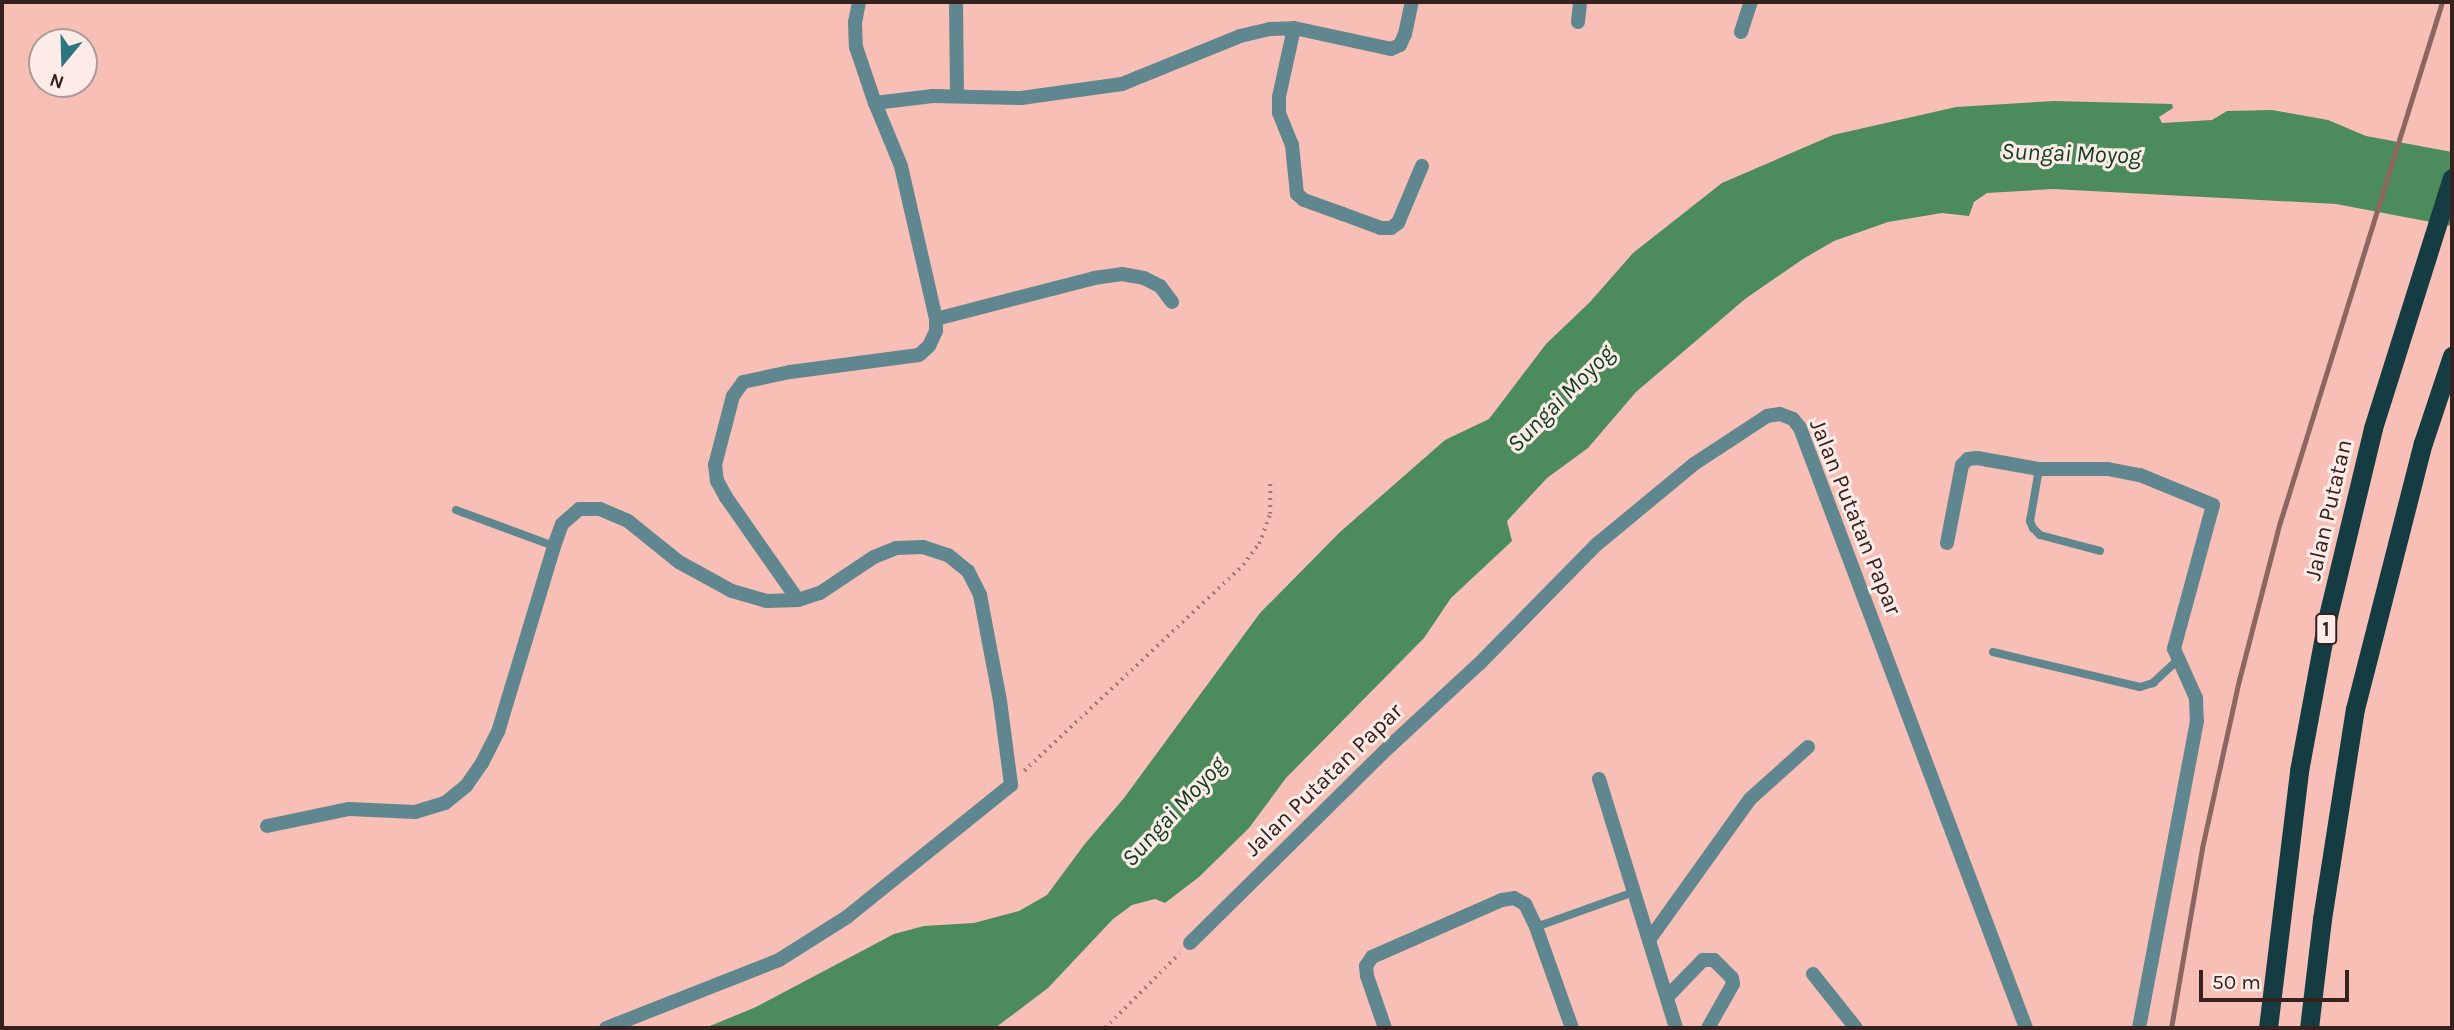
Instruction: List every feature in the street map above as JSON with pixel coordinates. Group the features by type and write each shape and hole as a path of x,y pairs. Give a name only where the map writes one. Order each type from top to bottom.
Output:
{"highway":[{"name":"Jalan Putatan","path":"2268,1028 2299,771 2328,620 2373,428 2452,178"},
{"name":"1","path":"2309,1028 2322,919 2355,709 2423,443 2452,356"}],"street":[{"path":"798,600 716,481 715,465 733,396 743,382 761,377 919,355 929,346 936,331 936,319 901,166 856,47 855,22 859,2"},
{"path":"956,2 957,96"},
{"path":"875,103 957,96 1034,97 1122,84 1240,36 1294,28 1391,49 1400,45 1405,34 1412,2"},
{"path":"1578,22 1580,2"},
{"path":"1741,32 1751,2"},
{"path":"1294,28 1279,97 1279,113 1292,145 1297,194 1304,200 1381,228 1391,228 1398,223 1422,166"},
{"path":"936,319 1094,278 1122,274 1144,278 1160,286 1172,302"},
{"name":"Jalan Putatan Papar","path":"1191,943 1361,774 1479,664 1596,545 1694,464 1767,416 1780,414 1793,419 1800,428 2026,1028"},
{"path":"1947,544 1962,466 1968,459 1977,458 2039,469 2084,467 2129,473 2201,498 2213,506 2174,649 2177,661 2196,698 2197,721 2139,1028"},
{"path":"267,825 349,809 415,811 445,803 466,786 482,763 506,711 562,524 579,509 600,509 628,521 679,562 732,591 767,601 798,600 820,593 874,557 897,548 923,547 948,555 968,571 980,595 1000,701 1011,785 847,917 811,941 745,975 606,1028"},
{"path":"1649,940 1750,799 1808,747"},
{"path":"1599,779 1676,1028"},
{"path":"1385,1028 1367,976 1366,966 1372,957 1502,900 1514,898 1525,904 1536,927 1572,1028"},
{"path":"1667,997 1703,960 1714,960 1732,978 1733,984 1708,1028"},
{"path":"1813,974 1856,1028"}],"lane":[{"path":"2039,469 2030,521 2033,528 2040,535 2100,551"},
{"path":"456,510 554,546"},
{"path":"1993,652 2140,687 2152,683 2177,661"},
{"path":"1536,927 1634,892"}],"path":[{"path":"1011,785 1243,565 1259,544 1270,514 1270,482"},
{"path":"1105,1028 1191,943"}],"water":[{"name":"Sungai Moyog","path":"2054,101 2172,104 2173,108 2159,117 2162,123 2212,120 2227,111 2272,110 2328,120 2366,136 2452,152 2452,226 2336,204 2053,189 1987,193 1974,202 1969,216 1942,213 1888,222 1834,241 1745,299 1636,392 1588,448 1547,478 1507,521 1512,541 1451,598 1424,638 1286,778 1249,828 1199,877 1165,903 1155,899 1132,905 1113,919 1048,988 995,1028 705,1028 756,1007 894,934 924,926 974,923 1019,911 1047,895 1084,845 1124,798 1260,613 1340,532 1445,440 1489,419 1546,344 1590,302 1633,253 1722,183 1833,135 1956,107"}],"railway":[{"path":"2171,1028 2202,848 2239,680 2280,522 2442,2"}]}
